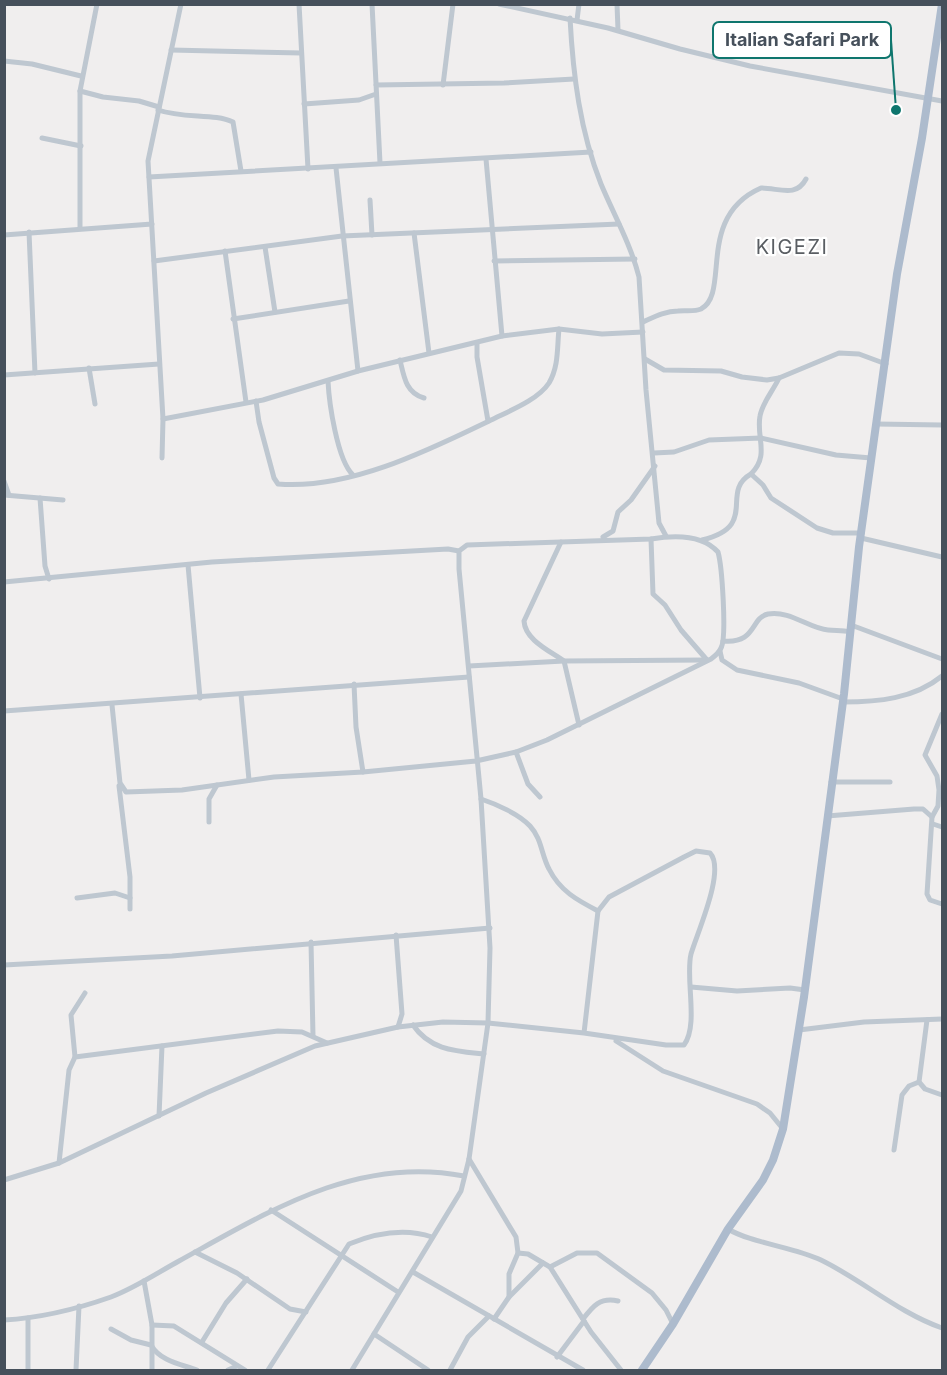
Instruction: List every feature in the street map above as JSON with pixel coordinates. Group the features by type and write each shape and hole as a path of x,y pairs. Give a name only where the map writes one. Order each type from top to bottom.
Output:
{"main road":[{"path":"642,1371 728,1229 763,1180 773,1160 783,1130 805,990 843,701 871,458 897,274 942,4"}],"street":[{"path":"80,228 81,76 97,4"},
{"path":"162,458 163,419 149,147 181,4"},
{"path":"299,4 308,170"},
{"path":"372,4 380,163"},
{"path":"443,85 453,4"},
{"path":"499,4 574,19 750,66 942,101"},
{"path":"579,4 574,19 574,79 591,152 635,260 639,277 659,523 666,536"},
{"path":"617,4 618,30"},
{"path":"171,50 301,53"},
{"path":"4,61 32,64 81,76"},
{"path":"376,85 443,85 574,79"},
{"path":"80,91 104,98 139,100 179,116 224,118 233,122 241,171"},
{"path":"304,104 359,100 376,94"},
{"path":"42,138 81,146"},
{"path":"149,177 241,171 308,170 380,163 591,152"},
{"path":"486,159 502,336"},
{"path":"336,168 358,371"},
{"path":"643,322 666,313 700,310 707,304 713,295 717,252 730,210 761,188 793,192 800,189 806,179"},
{"path":"370,200 372,235"},
{"path":"4,235 152,224"},
{"path":"154,261 342,236 619,224"},
{"path":"28,232 35,373"},
{"path":"414,233 429,353"},
{"path":"265,248 275,312"},
{"path":"225,251 246,402"},
{"path":"494,261 635,260"},
{"path":"233,319 350,301"},
{"path":"163,419 256,401 358,371 429,353 477,344 502,336 559,329 602,334 643,332"},
{"path":"256,401 259,422 274,478 278,484 326,482 400,463 515,408 548,384 556,368 559,329"},
{"path":"477,344 477,357 488,421"},
{"path":"645,359 664,370 721,371 742,377 767,380 779,378 839,353 859,354 886,364"},
{"path":"400,360 408,388 412,393 424,398"},
{"path":"4,375 159,364"},
{"path":"89,368 94,404"},
{"path":"459,551 466,545 651,539 666,536 702,540 723,534 729,529 738,510 737,492 741,482 751,474 762,456 759,432 761,411 779,378"},
{"path":"328,381 334,424 347,467 353,474"},
{"path":"876,424 942,425"},
{"path":"654,453 674,453 709,440 761,438 836,455 871,458"},
{"path":"598,539 613,531 618,512 631,500 655,466"},
{"path":"751,474 763,485 771,498 817,528 833,533 862,536 942,557"},
{"path":"4,481 7,495 63,500"},
{"path":"40,498 45,566 50,579"},
{"path":"651,539 653,594 665,605 681,630 707,660"},
{"path":"702,540 712,546 720,559 723,641 720,651 723,660 737,670 799,683 843,701 869,703 892,699 922,689 942,676"},
{"path":"561,542 524,621 524,628 534,639 564,662 568,670 570,695 579,725"},
{"path":"4,582 189,565 448,549 459,551"},
{"path":"352,1371 398,1292 413,1272 457,1199 470,1159 488,1023 490,927 459,551"},
{"path":"189,565 200,699"},
{"path":"723,641 742,639 753,631 762,618 770,614 798,618 827,630 851,629 942,659"},
{"path":"120,783 122,790 134,793 249,780 476,761 516,752 579,725 707,660 720,651"},
{"path":"469,666 707,660"},
{"path":"4,711 200,699 354,684 469,677"},
{"path":"354,684 356,728 363,772"},
{"path":"240,694 249,780"},
{"path":"112,705 130,909"},
{"path":"942,714 925,755 938,776 941,791 932,821 927,894 930,900 942,904"},
{"path":"516,752 528,784 540,797"},
{"path":"831,782 890,782"},
{"path":"209,822 209,799 217,785"},
{"path":"481,799 530,826 540,840 549,869 559,884 569,896 597,911"},
{"path":"827,816 923,809 932,821 942,827"},
{"path":"4,1180 59,1163 278,1061 327,1043 398,1027 488,1023 584,1033 612,1039 684,1045 689,1030 690,957 706,910 714,875 715,862 710,853 696,851 684,857 609,897 597,911 584,1033"},
{"path":"77,898 115,893 130,898"},
{"path":"4,964 172,956 490,927"},
{"path":"396,935 402,1014 398,1027"},
{"path":"311,942 313,1036"},
{"path":"691,987 737,991 790,988 805,990"},
{"path":"59,1163 69,1070 75,1056 71,1015 85,993"},
{"path":"799,1030 864,1022 942,1019"},
{"path":"927,1020 919,1082 925,1089 942,1095"},
{"path":"412,1025 429,1043 441,1048 483,1054"},
{"path":"75,1056 284,1031 296,1031 327,1043"},
{"path":"612,1039 663,1071 757,1104 770,1113 783,1130"},
{"path":"159,1116 162,1046"},
{"path":"894,1150 903,1095 909,1086 919,1082"},
{"path":"470,1159 516,1237 518,1253 509,1274 509,1297"},
{"path":"4,1320 28,1318 112,1296 144,1281 271,1210 311,1192 382,1174 418,1169 464,1176"},
{"path":"271,1210 398,1292"},
{"path":"728,1229 737,1234 776,1244 821,1260 942,1328"},
{"path":"268,1371 349,1244 390,1233 416,1232 432,1237"},
{"path":"195,1252 247,1279 290,1309 306,1312"},
{"path":"518,1253 528,1254 550,1267 583,1320 621,1371"},
{"path":"550,1267 577,1253 597,1253 652,1293 673,1323"},
{"path":"450,1371 468,1337 492,1317 543,1263"},
{"path":"413,1272 583,1371"},
{"path":"202,1342 225,1303 247,1279"},
{"path":"144,1281 152,1325 152,1371"},
{"path":"557,1356 594,1305 606,1300 618,1301"},
{"path":"76,1371 79,1306"},
{"path":"28,1318 28,1371"},
{"path":"152,1325 174,1326 245,1371"},
{"path":"111,1329 131,1340 151,1345 155,1352 168,1361 197,1371"},
{"path":"374,1334 428,1371"},
{"path":"228,1371 237,1366"}],"place":[{"name":"Italian Safari Park","path":"896,110"}],"district":[{"name":"KIGEZI","path":"792,247"}]}
